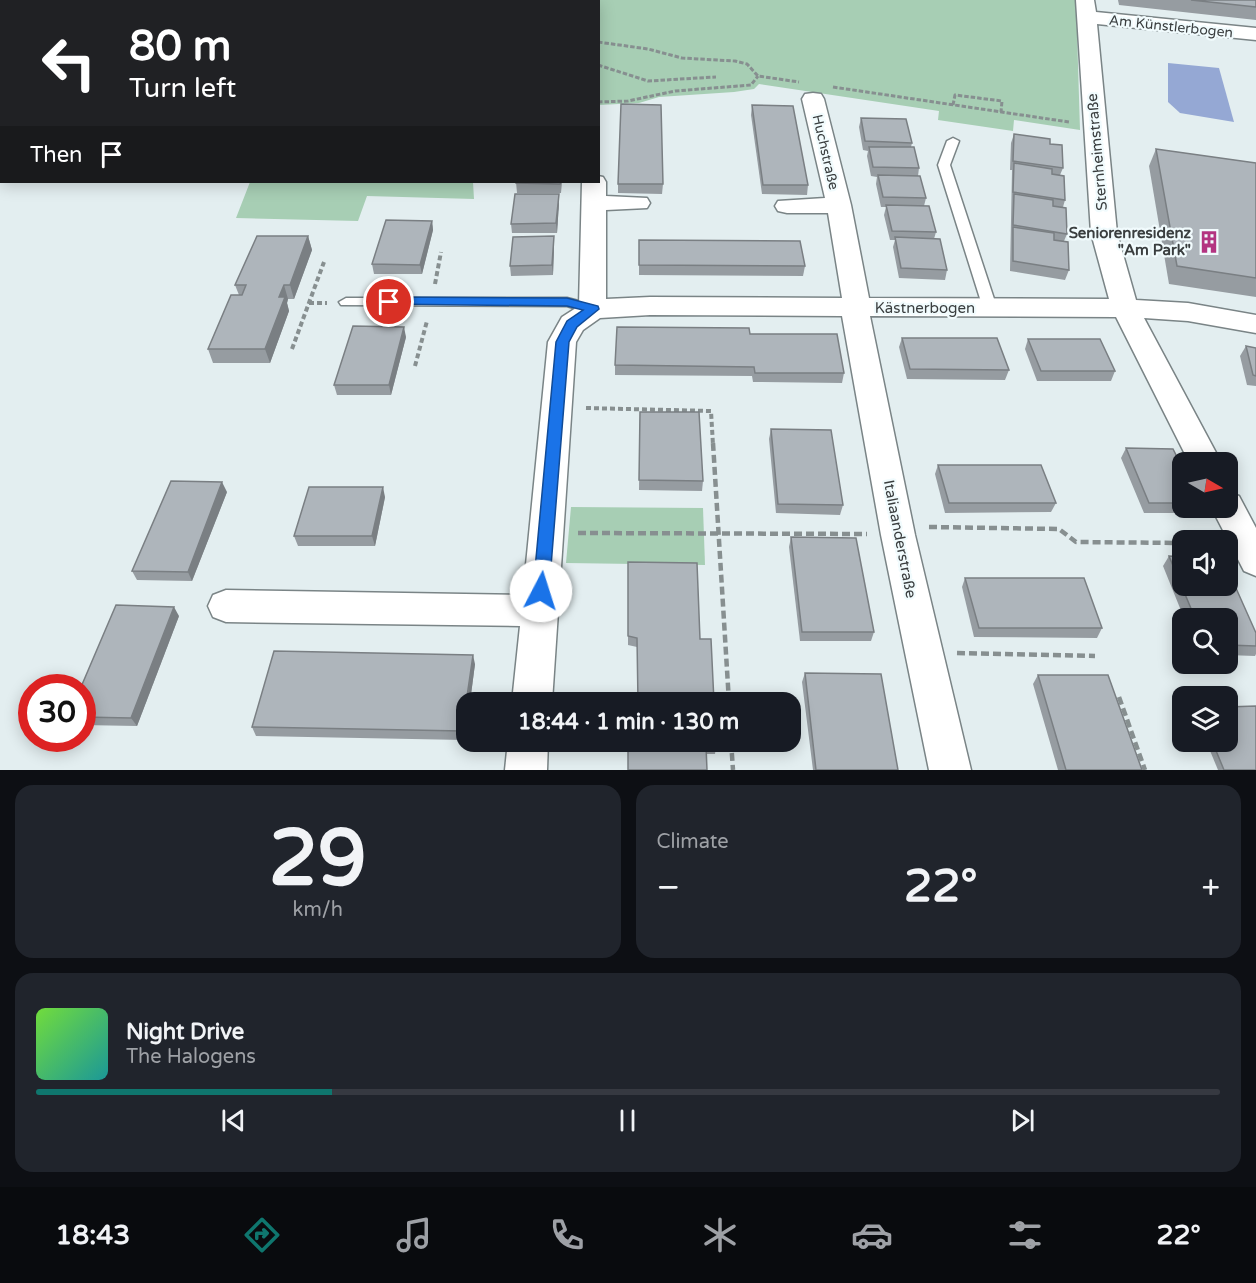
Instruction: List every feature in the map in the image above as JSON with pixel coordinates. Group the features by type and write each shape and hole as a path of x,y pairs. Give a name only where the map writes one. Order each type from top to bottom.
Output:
{"street":[{"name":"Am Künstlerbogen","path":"1085,9 1256,34"},
{"name":"Sternheimstraße","path":"1085,9 1104,233 1125,308 1200,452"},
{"name":"Huchstraße","path":"815,89 856,295 854,308"},
{"path":"532,692 562,342 572,324 593,309 591,291 594,192 638,203"},
{"name":"Huchstraße","path":"788,206 838,205"},
{"name":"Kästnerbogen","path":"593,309 650,306 1125,308 1188,312 1256,324"},
{"name":"Italiaanderstraße","path":"854,308 898,531 950,770"},
{"path":"1234,518 1256,561"},
{"path":"225,606 539,611"},
{"path":"526,770 527,752"}],"lane":[{"path":"953,141 944,165 990,308"},
{"path":"346,302 567,302 593,309"}],"path":[{"path":"600,42 648,49 681,58 735,61 747,64 758,76 815,89 1094,125"},
{"path":"600,66 648,81 716,77"},
{"path":"600,102 628,101 675,91 751,85 758,76"},
{"path":"953,105 955,95 1002,101 1001,112"},
{"path":"415,366 432,302 441,252"},
{"path":"292,349 324,262"},
{"path":"555,407 711,411 728,692"},
{"path":"546,533 1059,529 1076,542 1172,543"},
{"path":"924,653 1095,656"},
{"path":"1119,697 1145,770"},
{"path":"732,752 733,770"}],"green space":[{"path":"600,0 1076,0 1080,130 1014,120 1013,131 938,120 939,111 759,84 754,89 659,97 639,103 600,105"},
{"path":"250,183 473,183 474,199 367,196 358,221 236,218"},
{"path":"571,507 703,508 705,565 566,563"}],"water":[{"path":"1168,63 1219,68 1234,122 1180,113 1168,102"}],"building":[{"path":"1191,0 1256,0 1256,7"},
{"path":"621,104 661,105 663,184 618,184"},
{"path":"752,105 793,106 808,185 763,185"},
{"path":"861,118 906,119 912,143 865,141"},
{"path":"1014,134 1050,139 1050,144 1062,145 1063,168 1013,161"},
{"path":"869,147 914,147 919,168 873,167"},
{"name":"Seniorenresidenz \"Am Park\"","path":"1156,149 1256,163 1256,278 1177,266"},
{"path":"1014,163 1052,169 1052,174 1064,176 1065,200 1013,192"},
{"path":"878,175 920,176 926,198 883,197"},
{"path":"515,194 559,194 556,223 511,224"},
{"path":"1014,194 1053,200 1053,206 1066,208 1067,234 1013,225"},
{"path":"886,205 929,206 936,232 892,231"},
{"path":"386,220 432,221 420,265 372,264"},
{"path":"1013,227 1054,233 1054,240 1068,242 1069,270 1013,261"},
{"path":"257,236 308,236 290,285 284,285 279,297 285,297 265,349 208,349 231,295 242,295 246,285 235,285"},
{"path":"554,236 552,265 510,266 513,237"},
{"path":"895,237 940,239 947,270 901,268"},
{"path":"639,240 800,241 805,266 639,265"},
{"path":"353,326 404,327 389,385 334,385"},
{"path":"617,327 749,328 750,334 837,334 844,373 755,373 754,367 615,365"},
{"path":"902,338 997,338 1009,370 910,369"},
{"path":"1028,339 1100,339 1115,371 1041,371"},
{"path":"1246,346 1256,348 1256,376 1253,375"},
{"path":"640,412 699,412 703,481 639,480"},
{"path":"771,429 831,430 843,505 778,504"},
{"path":"1126,448 1173,449 1174,452 1172,452 1172,503 1149,503"},
{"path":"938,465 1041,465 1056,503 949,503"},
{"path":"171,481 222,482 188,572 132,571"},
{"path":"309,487 383,487 372,536 294,536"},
{"path":"791,537 856,538 874,632 802,632"},
{"path":"628,562 697,563 700,639 711,639 714,692 638,692 637,638 628,636"},
{"path":"965,578 1084,578 1102,628 979,628"},
{"path":"1238,593 1256,633 1256,646 1238,645 1238,608 1191,608 1186,596 1238,596"},
{"path":"116,605 174,607 131,718 96,717 96,674 87,674"},
{"path":"274,651 473,655 468,692 456,692 456,731 252,727"},
{"path":"805,673 881,674 898,770 816,770"},
{"path":"1038,675 1108,675 1142,770 1066,770"},
{"path":"1256,706 1256,770 1224,770 1217,752 1238,752 1238,707"},
{"path":"628,752 706,752 707,770 628,770"}],"place":[{"name":"Seniorenresidenz \"Am Park\"","path":"1209,242"}],"route":[{"path":"389,302 567,302 593,309 572,324 562,342 541,591"}]}
